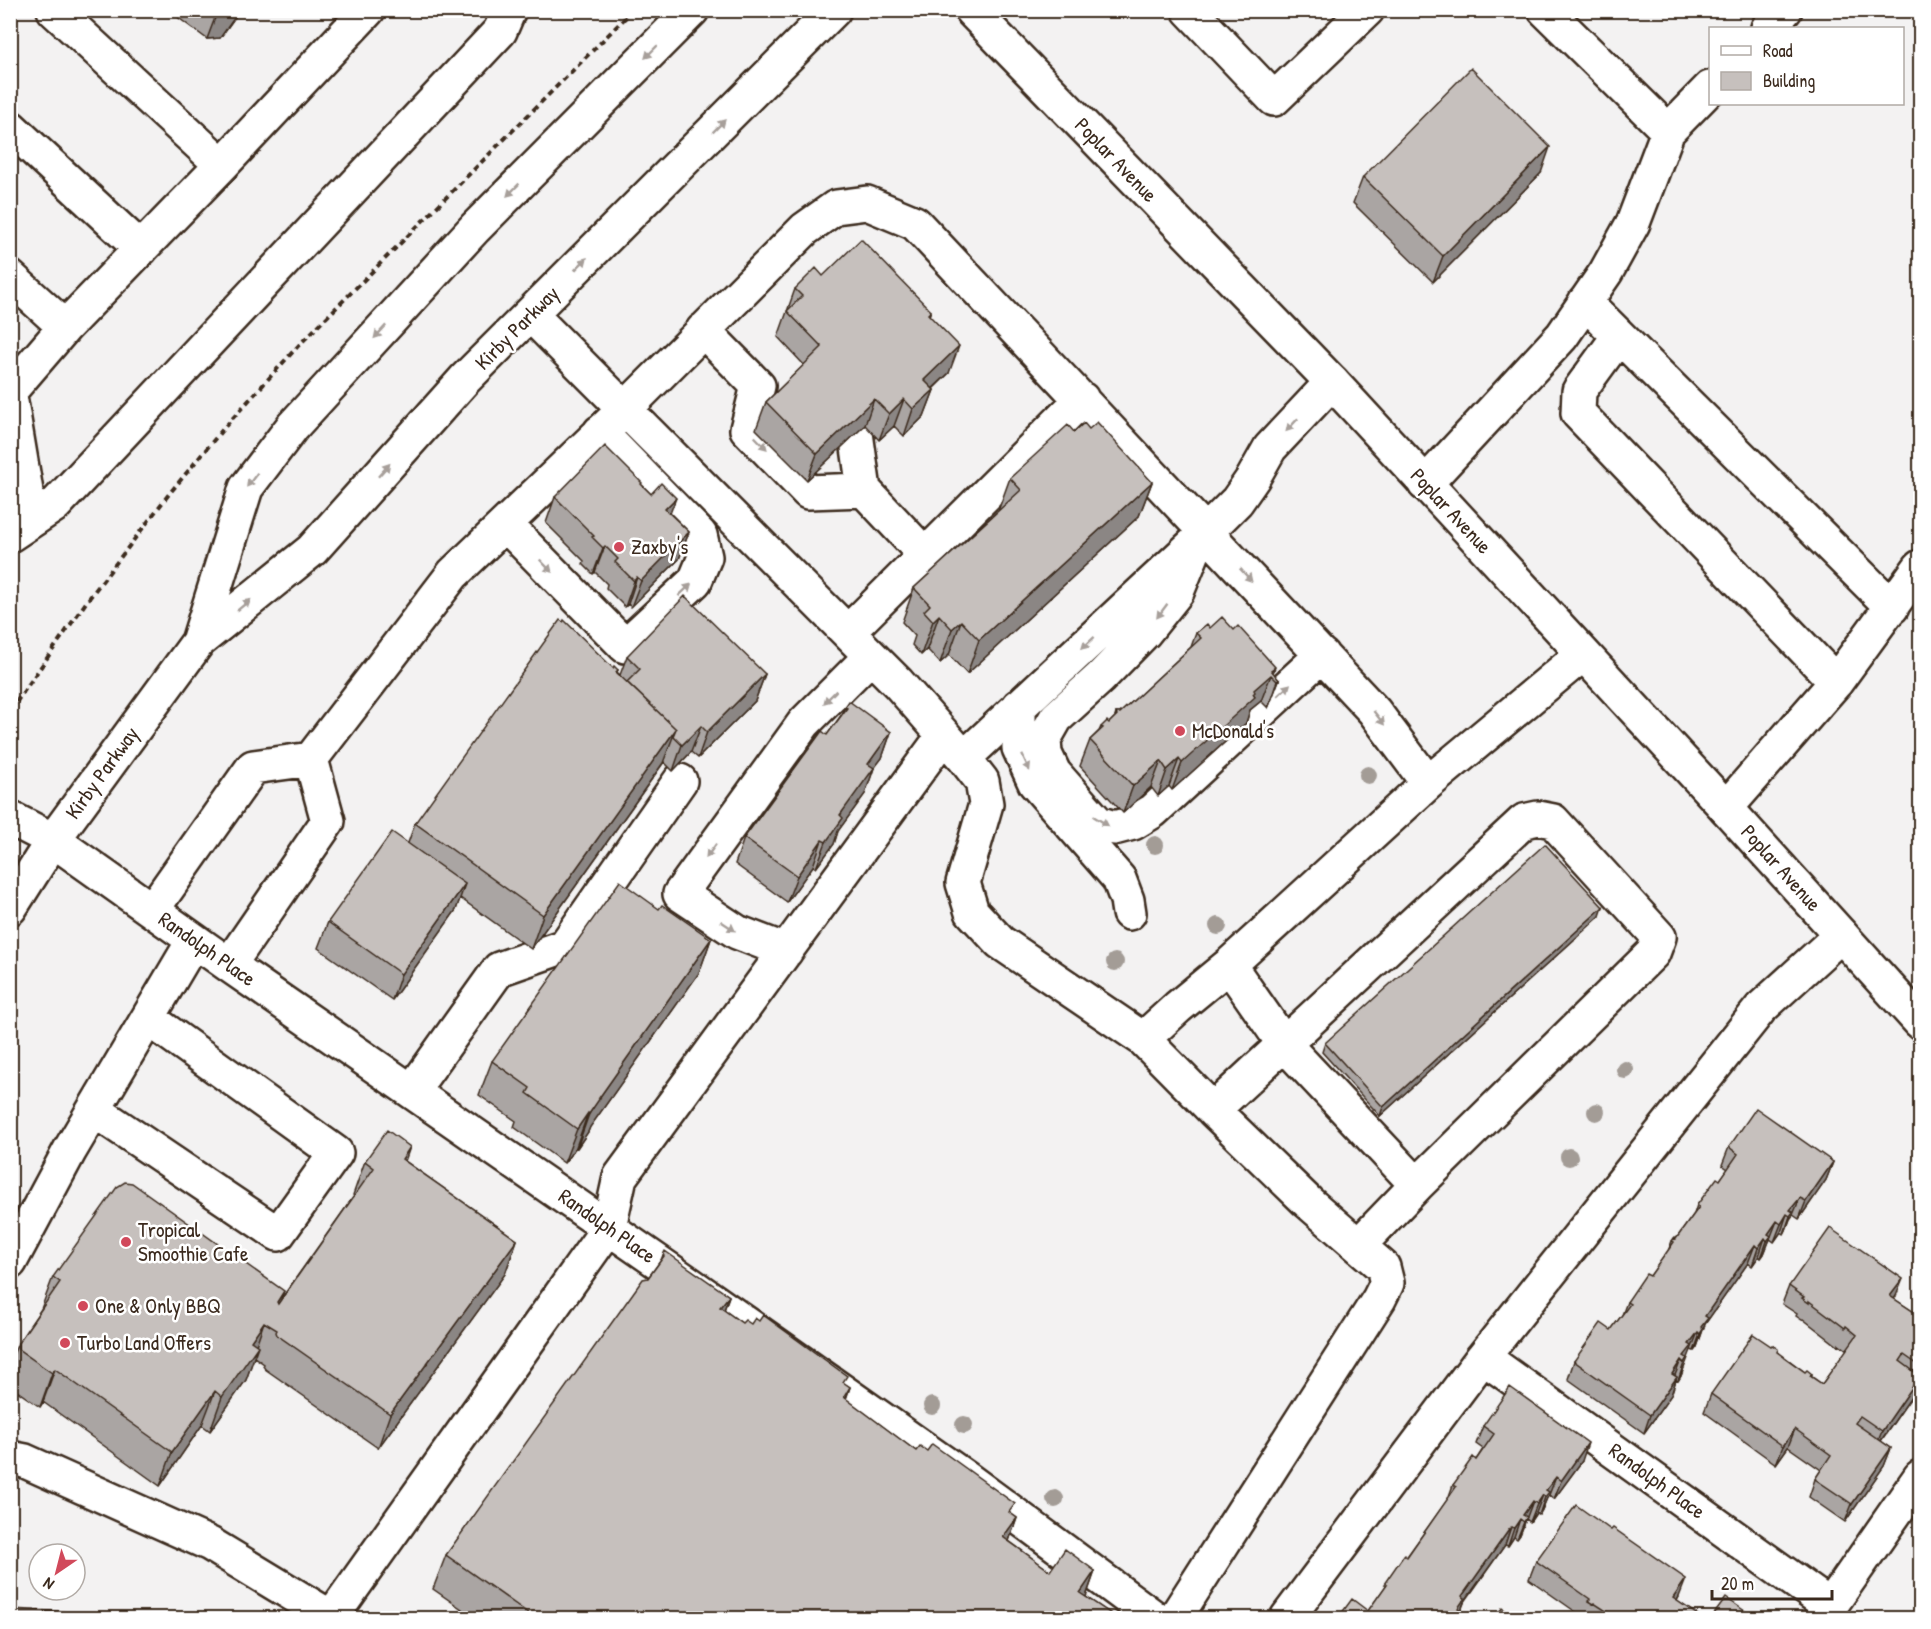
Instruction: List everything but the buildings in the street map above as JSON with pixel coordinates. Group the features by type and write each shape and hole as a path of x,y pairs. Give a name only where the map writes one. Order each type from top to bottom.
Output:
{"main road":[{"path":"54,10 222,165"},
{"path":"10,391 65,327 368,10"},
{"path":"10,396 21,528 55,505 500,31 509,10"},
{"name":"Kirby Parkway","path":"198,642 246,488 293,426 475,228 692,10"},
{"name":"Kirby Parkway","path":"10,908 53,840 198,642 312,550 465,379 834,10"},
{"name":"Poplar Avenue","path":"971,10 1332,382 1726,808 1920,1022"},
{"path":"1189,10 1274,99 1367,10"},
{"path":"1545,10 1668,131"},
{"path":"1769,27 1785,10"},
{"path":"1425,484 1562,336 1606,272 1633,223 1668,131 1709,88"},
{"path":"10,128 141,249"},
{"path":"152,910 253,767 311,759 453,574 625,409 805,229 836,207 867,203 915,224 1082,399 1202,536 1322,655 1374,711 1428,783"},
{"path":"10,277 65,327"},
{"path":"1585,302 1892,607"},
{"path":"531,315 898,683 982,781 986,804 963,883 972,912 1000,942 1143,1039 1308,1202 1383,1267 1387,1283 1175,1618"},
{"path":"703,330 776,394 747,429 808,492 864,490"},
{"path":"1619,336 1579,391 1578,413 1836,682"},
{"path":"10,1458 25,1461 210,1544 331,1618 609,1227 620,1177 786,951 954,747 1019,706 1202,536 1237,501 1254,478 1270,448 1332,382"},
{"path":"848,632 1082,399"},
{"path":"505,524 624,646 695,581 705,557 700,535 600,432"},
{"path":"864,490 840,449 864,490 925,555"},
{"path":"1202,536 1176,592 1152,624 1100,678 1056,718 1044,739 1046,754 1054,773 1098,823 1114,828 1133,823 1153,811 1322,655"},
{"path":"1726,808 1836,682 1920,567"},
{"path":"1143,1039 1178,1006 1229,965 1428,783 1583,654"},
{"path":"786,951 736,932 680,894 804,723 871,656"},
{"path":"1019,706 1019,748 1035,783 1119,879 1129,913"},
{"path":"229,965 328,821 311,759"},
{"path":"412,1091 499,969 565,946 680,782"},
{"name":"Randolph Place","path":"10,818 53,840 229,965 609,1227 903,1433 1155,1618"},
{"path":"1213,1110 1524,821 1538,818 1553,821 1659,937 1653,953 1359,1245"},
{"path":"1287,1618 1483,1358 1761,1008 1841,935"},
{"path":"10,1262 70,1150 194,940"},
{"path":"1229,965 1284,1044 1417,1185"},
{"path":"94,1110 278,1234 336,1153 148,1018"},
{"name":"Randolph Place","path":"1483,1358 1826,1612 1920,1477"}],"place":[{"name":"Zaxby's","path":"619,547"},
{"name":"McDonald's","path":"1180,731"},
{"name":"Tropical Smoothie Cafe","path":"126,1242"},
{"name":"One & Only BBQ","path":"83,1306"},
{"name":"Turbo Land Offers","path":"65,1343"}]}
